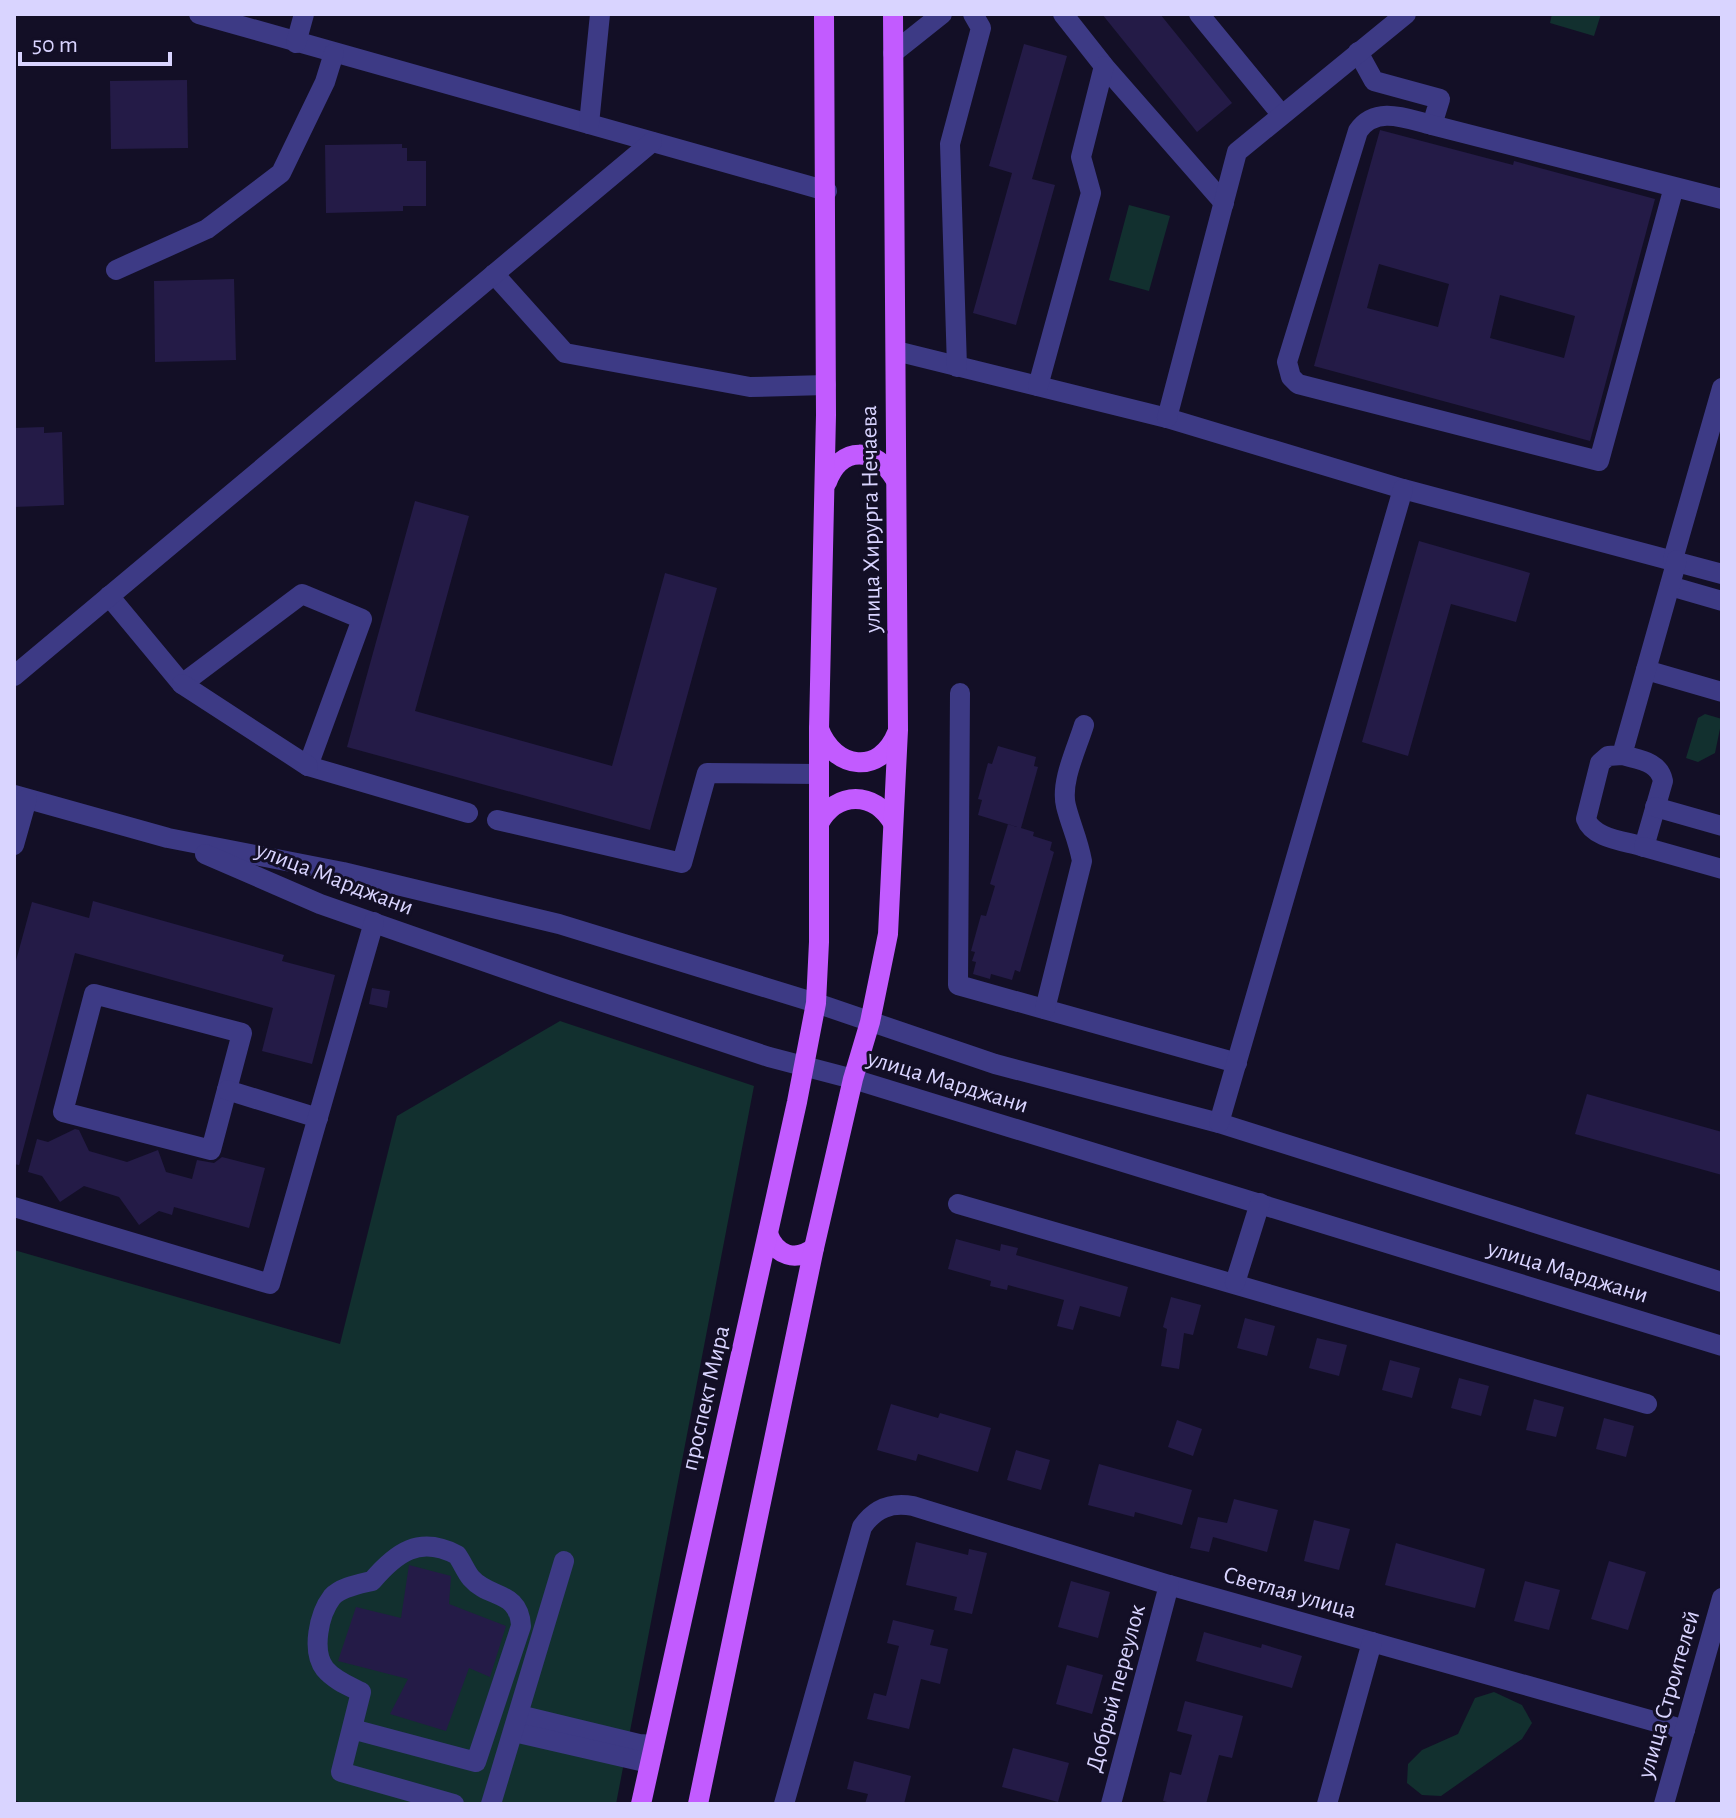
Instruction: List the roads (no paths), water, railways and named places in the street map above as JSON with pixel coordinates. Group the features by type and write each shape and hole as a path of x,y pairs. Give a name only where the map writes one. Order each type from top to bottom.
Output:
{"main road":[{"name":"улица Хирурга Нечаева","path":"816,1003 826,484 824,14"},
{"name":"улица Хирурга Нечаева","path":"870,1022 888,934 898,730 893,14"},
{"path":"826,484 831,470 843,459 858,454 874,456 887,466 895,479"},
{"path":"819,729 825,744 836,756 850,762 866,762 881,756 892,745 898,730"},
{"path":"819,823 834,805 856,798 878,805 893,823"},
{"name":"проспект Мира","path":"641,1804 805,1065 816,1003"},
{"path":"698,1804 814,1248 853,1079 870,1022"},
{"path":"768,1234 775,1247 787,1255 802,1255 814,1248"}],"street":[{"path":"199,14 827,191"},
{"path":"296,43 304,14"},
{"path":"589,124 600,14"},
{"path":"957,367 950,144 981,28 973,14"},
{"path":"1063,14 1104,66 1224,203"},
{"path":"1199,14 1281,114"},
{"path":"1167,418 1237,152 1406,14"},
{"path":"893,53 940,15"},
{"path":"1358,52 1374,81 1440,99 1432,125"},
{"path":"116,270 207,229 281,173 325,82 334,53"},
{"path":"1038,386 1091,193 1081,157 1104,66"},
{"path":"1674,187 1599,461 1298,384 1291,377 1287,362 1358,131 1364,122 1374,116 1389,115 1432,125 1722,199"},
{"path":"14,676 652,142"},
{"path":"494,274 565,353 750,387 826,385"},
{"path":"896,351 1167,418 1403,489 1722,574"},
{"path":"1622,755 1722,388"},
{"path":"1219,1123 1403,489"},
{"path":"1670,586 1722,601"},
{"path":"182,684 302,594 362,619 308,766"},
{"path":"109,596 182,684 308,766 468,813"},
{"path":"1646,670 1722,692"},
{"path":"960,693 958,985 1237,1063"},
{"path":"1045,1009 1082,861 1078,836 1065,803 1067,781 1084,725"},
{"path":"1644,847 1663,781 1660,770 1651,763 1622,755 1608,756 1600,763 1586,819 1591,830 1599,834 1644,847 1722,869"},
{"path":"497,820 682,863 707,773 819,774"},
{"path":"14,845 21,797"},
{"name":"улица Марджани","path":"21,797 168,838 343,872 559,924 816,1003 995,1064 1219,1123 1722,1282"},
{"path":"1655,807 1722,826"},
{"name":"улица Марджани","path":"168,838 320,904 731,1045 853,1079 1722,1346"},
{"path":"14,1207 270,1284 374,922"},
{"path":"94,994 242,1033 227,1090 211,1150 63,1112 94,994"},
{"path":"227,1090 318,1118"},
{"path":"1235,1283 1260,1203"},
{"path":"958,1204 1647,1404"},
{"name":"Светлая улица","path":"784,1804 862,1527 883,1508 904,1504 1169,1585 1685,1730"},
{"path":"352,1729 476,1762 521,1626 520,1615 512,1602 480,1586 470,1577 457,1555 431,1547 410,1549 396,1556 372,1581 354,1585 333,1596 321,1622 317,1646 322,1665 332,1677 361,1692 341,1772 454,1804"},
{"path":"491,1804 564,1561"},
{"name":"Добрый переулок","path":"1111,1804 1169,1585"},
{"name":"улица Строителей","path":"1664,1804 1722,1598"},
{"path":"1327,1804 1372,1642"},
{"path":"516,1724 639,1744 652,1754"}]}
